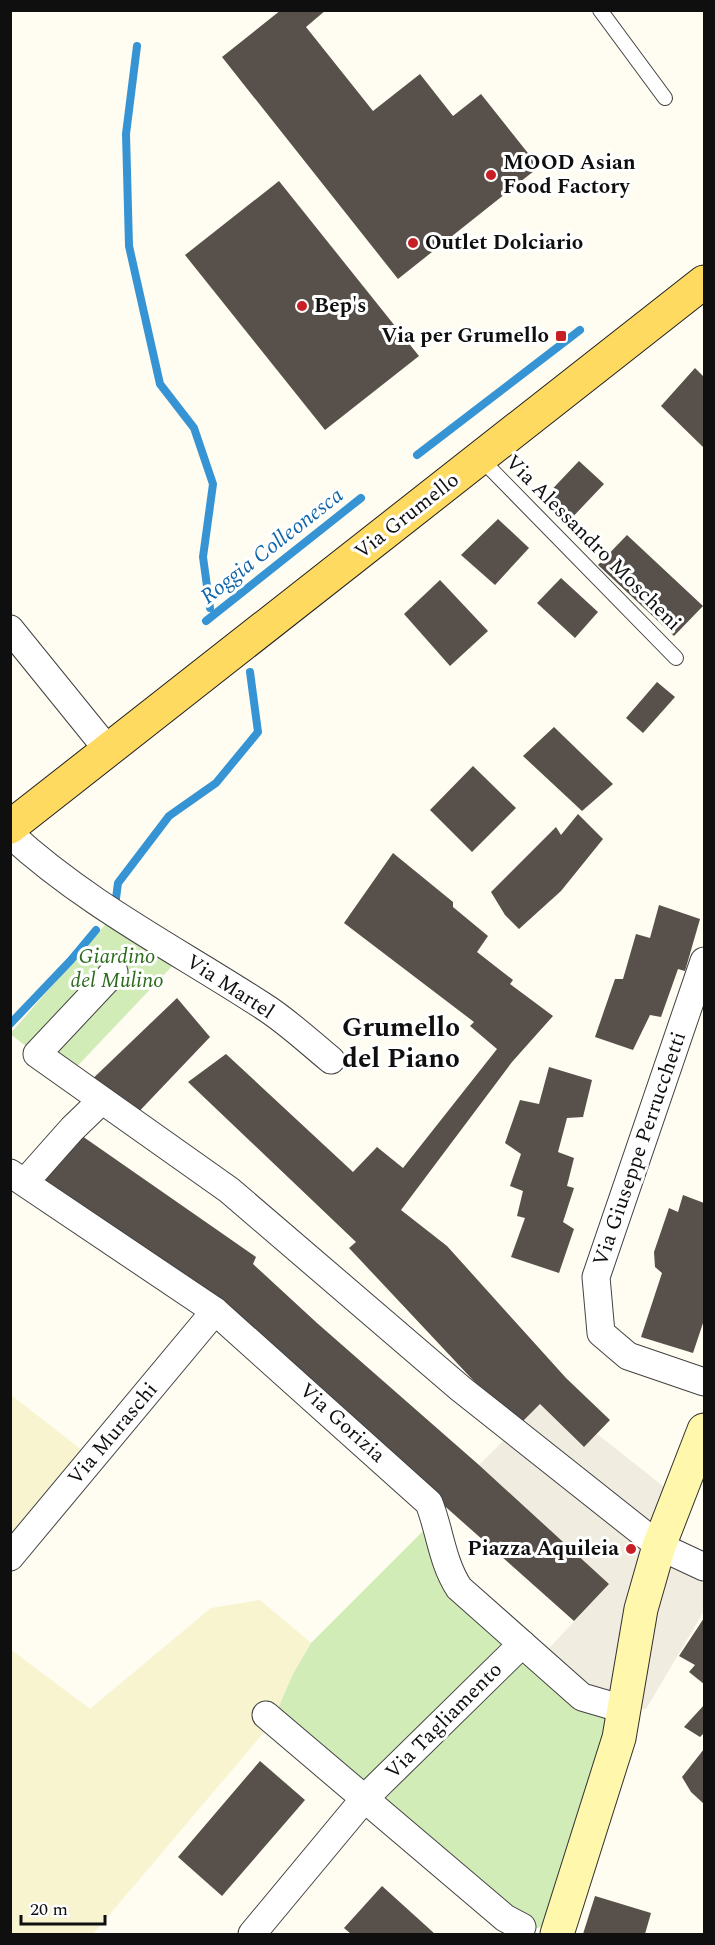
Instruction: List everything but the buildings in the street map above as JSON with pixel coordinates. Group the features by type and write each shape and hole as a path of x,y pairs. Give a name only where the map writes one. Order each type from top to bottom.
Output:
{"main road":[{"name":"Via Grumello","path":"10,827 705,282"}],"street":[{"path":"10,629 108,750"},
{"name":"Via Martel","path":"10,834 33,855 111,913 265,1007 331,1060"},
{"name":"Via Giuseppe Perrucchetti","path":"705,961 596,1277 601,1333 628,1356 705,1382"},
{"path":"114,972 37,1054 229,1190 461,1389 659,1546 705,1567"},
{"path":"18,1177 101,1101"},
{"name":"Via Gorizia","path":"18,1177 215,1311 420,1492 429,1503 450,1575 459,1588 582,1697 624,1709"},
{"name":"Via Muraschi","path":"10,1557 215,1311"},
{"path":"267,1715 505,1918 512,1931 560,1925 619,1738 641,1609 659,1546 705,1430"},
{"name":"Via Tagliamento","path":"252,1935 365,1798 522,1644"}],"lane":[{"path":"600,10 665,98"},
{"name":"Via Alessandro Moscheni","path":"480,458 676,658"}],"shaded area":[{"path":"11,1395 83,1451 11,1537"},
{"name":"Piazza Aquileia","path":"540,1404 583,1447 597,1434 677,1497 679,1537 704,1561 704,1611 646,1709 623,1709 540,1658 609,1584 479,1465"},
{"path":"260,1600 311,1643 293,1674 271,1724 93,1934 11,1934 10,1649 90,1709 211,1608"}],"green space":[{"name":"Giardino del Mulino","path":"111,918 177,961 67,1077 10,1034"},
{"path":"435,1519 450,1575 623,1709 546,1925 534,1929 271,1724 293,1674 311,1643"}],"waterway":[{"path":"137,46 126,134 129,246 160,384 194,428 213,484 203,557 210,608"},
{"name":"Roggia Colleonesca","path":"417,455 580,330"},
{"name":"Roggia Colleonesca","path":"206,621 361,498"},
{"path":"115,906 118,883 169,816 216,783 258,732 250,672"},
{"path":"10,1024 71,960 96,930"}],"place":[{"name":"MOOD Asian Food Factory","path":"491,175"},
{"name":"Outlet Dolciario","path":"413,243"},
{"name":"Bep's","path":"302,306"},
{"name":"Via per Grumello","path":"561,336"},
{"name":"Piazza Aquileia","path":"631,1549"}],"district":[{"name":"Grumello del Piano","path":"401,1044"}]}
